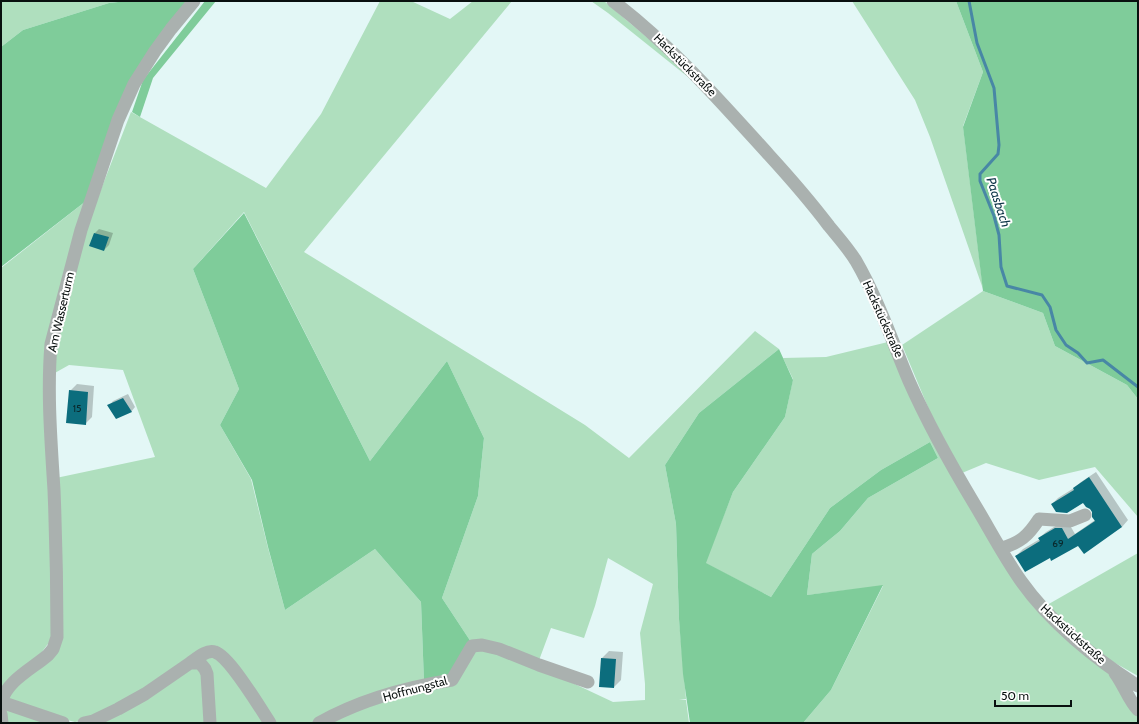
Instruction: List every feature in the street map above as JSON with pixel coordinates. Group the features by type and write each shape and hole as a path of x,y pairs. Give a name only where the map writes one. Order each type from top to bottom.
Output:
{"street":[{"name":"Am Wasserturm","path":"1,702 6,691 13,683 48,655 57,637 56,536 50,418 51,344 81,230 118,120 132,89 159,46 194,1"},
{"name":"Hackstückstraße","path":"613,1 670,48 697,76 802,191 854,258 881,311 909,380 931,427 1020,579 1046,612 1109,666 1138,686"},
{"path":"1001,548 1015,544 1031,530 1039,519 1070,521 1085,515"},
{"name":"Hoffnungstal","path":"319,723 339,712 394,693 422,685 452,680 472,646 477,645 499,649 588,682"},
{"path":"84,723 118,709 145,694 207,652 215,652 226,659 270,723"},
{"path":"190,663 200,664 205,669 207,674 210,723"},
{"name":"Hackstückstraße","path":"1109,666 1122,682 1131,702 1138,710"},
{"path":"1,702 63,723"},
{"path":"1,714 2,723"}],"green space":[{"path":"1,1 124,1 109,3 23,30 1,47"},
{"path":"127,1 192,1 134,76 86,201 1,267 1,47 23,30 109,3"},
{"path":"205,1 216,1 153,78 140,117 132,112 143,80"},
{"path":"380,1 411,1 450,19 473,1 512,1 304,252 585,425 629,458 755,331 779,349 699,413 665,465 676,524 679,619 686,699 679,700 686,700 689,723 324,723 339,715 387,697 420,688 453,682 473,650 480,649 490,650 545,670 613,702 645,700 640,633 653,584 608,558 595,606 584,638 551,628 538,663 484,642 471,642 442,598 478,496 484,438 447,361 370,461 244,212 193,269 239,389 220,425 251,479 285,610 375,549 421,602 424,682 398,688 351,704 315,723 275,723 226,655 213,649 206,650 143,693 90,719 75,722 13,702 8,698 17,685 44,662 54,650 61,633 56,478 155,457 123,370 69,365 53,374 56,339 88,223 131,112 266,188 321,114"},
{"path":"591,1 604,1 663,51 693,81 608,13"},
{"path":"852,1 956,1 983,72 963,126 983,289 930,137 915,100"},
{"path":"956,1 1138,1 1138,399 1127,385 1055,346 1043,313 983,291 963,127 983,72"},
{"path":"86,201 49,334 53,637 39,656 1,691 1,268"},
{"path":"244,213 370,461 447,361 484,438 478,496 442,598 471,642 451,679 424,682 421,602 375,549 285,610 252,480 220,425 239,389 193,269"},
{"path":"983,291 1043,313 1055,346 1127,385 1138,399 1138,517 1095,467 1039,480 986,463 962,473 930,412 902,345"},
{"path":"888,342 1003,560 1109,674 1138,715 1138,723 803,723 831,690 883,586 807,595 812,554 840,531 868,498 938,458 930,442 881,470 830,508 771,597 705,563 733,492 785,417 793,379 783,358 826,357"},
{"path":"779,349 793,380 785,417 733,492 706,563 771,597 830,508 881,470 930,442 938,458 868,498 840,531 812,554 807,595 883,585 831,690 803,723 690,723 683,674 679,619 676,524 665,465 699,413"},
{"path":"1138,553 1138,676 1101,655 1047,605"},
{"path":"214,653 268,723 211,723 199,658"},
{"path":"190,665 205,673 207,723 93,723"},
{"path":"6,708 57,723 6,723"}],"building":[{"path":"94,233 109,237 104,251 89,246"},
{"path":"69,390 88,392 86,425 66,423"},
{"path":"123,398 132,412 116,419 107,405"},
{"path":"1089,477 1122,527 1084,554 1078,546 1051,561 1050,558 1025,572 1015,556 1040,541 1038,538 1055,528 1062,528 1068,539 1095,521 1092,517 1092,512 1090,509 1083,503 1067,513 1056,512 1051,504 1074,490 1073,488"},
{"path":"601,658 616,659 614,688 599,687"}],"waterway":[{"name":"Paasbach","path":"969,1 977,43 994,88 999,145 998,154 980,174 980,181 994,216 999,235 1001,267 1007,286 1042,295 1050,307 1056,330 1066,345 1078,353 1087,363 1103,360 1138,387"}]}
